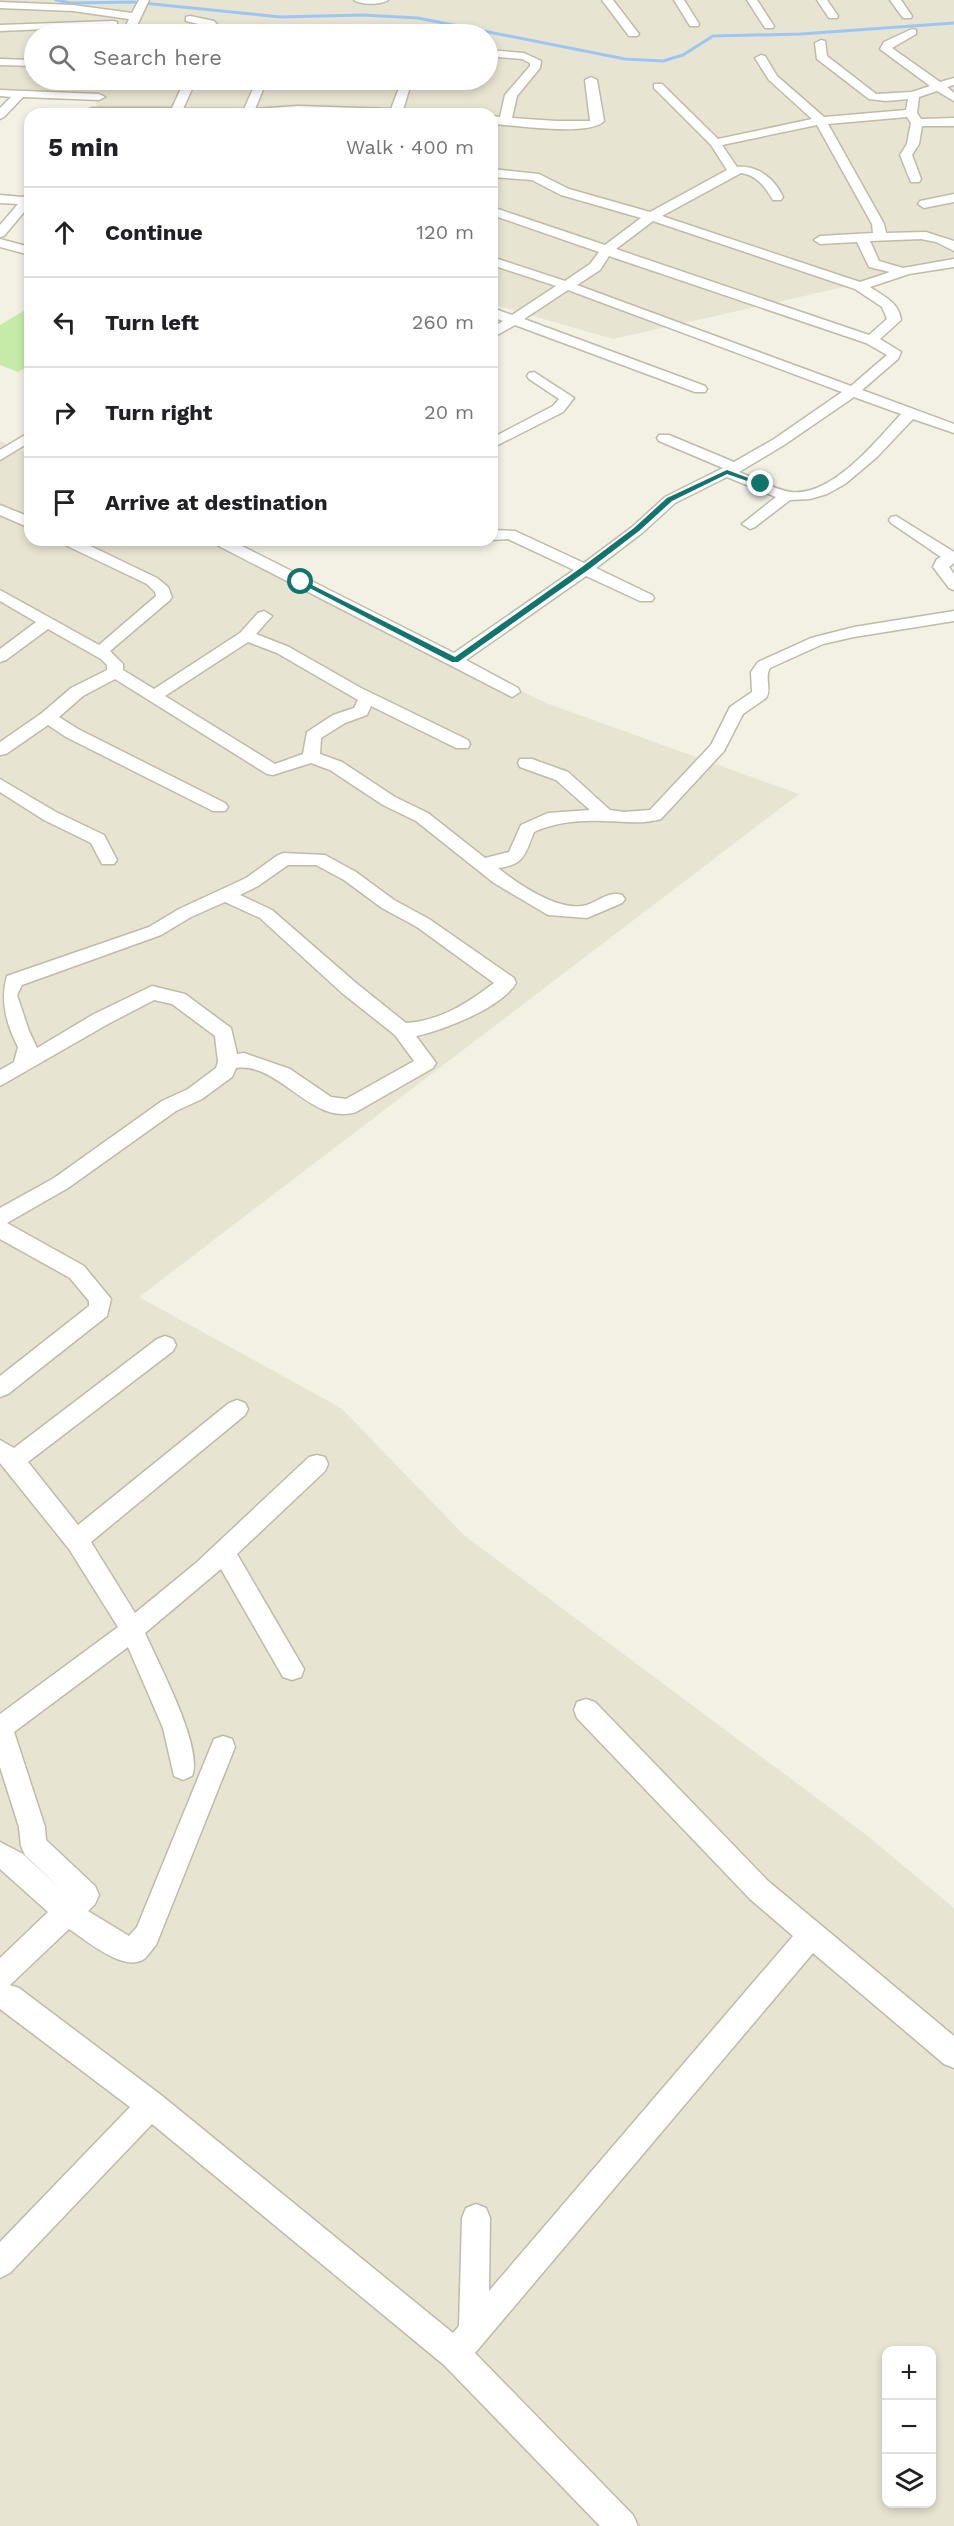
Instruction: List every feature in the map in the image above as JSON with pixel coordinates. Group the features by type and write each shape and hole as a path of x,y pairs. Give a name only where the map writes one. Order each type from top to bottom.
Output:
{"street":[{"path":"359,0 383,0"},
{"path":"607,0 633,34"},
{"path":"679,0 694,24"},
{"path":"752,0 769,26"},
{"path":"822,0 832,16"},
{"path":"895,0 907,16"},
{"path":"0,5 138,13"},
{"path":"37,24 138,13"},
{"path":"190,19 211,24"},
{"path":"0,28 24,25"},
{"path":"912,32 885,47 954,98"},
{"path":"821,43 821,57 873,97 914,95 954,81"},
{"path":"498,54 524,56 536,61 536,66 511,95 505,121"},
{"path":"761,58 773,78 821,121 878,224 880,236"},
{"path":"0,62 24,63"},
{"path":"498,120 593,124 598,121 591,80"},
{"path":"658,86 715,143 734,171"},
{"path":"177,108 185,90"},
{"path":"254,108 259,90"},
{"path":"397,108 404,90"},
{"path":"0,93 101,93 94,108"},
{"path":"0,116 20,94"},
{"path":"914,95 913,144 906,155 915,179"},
{"path":"715,143 821,121 914,118 954,122"},
{"path":"498,330 595,267 606,249 649,216 701,191 734,171 748,171 764,178 777,197"},
{"path":"498,174 535,177 565,192 649,216 860,286 887,303 895,314 894,320 871,340"},
{"path":"924,204 954,198"},
{"path":"0,199 24,199"},
{"path":"0,233 24,205"},
{"path":"455,660 585,569 636,530 670,500 731,470 779,442 853,391 893,356 894,352 871,340 498,213"},
{"path":"820,240 880,236 931,236 954,247"},
{"path":"862,238 874,264 904,272"},
{"path":"0,243 24,249"},
{"path":"498,263 568,286 911,411 954,429"},
{"path":"860,286 904,272 954,263"},
{"path":"498,314 700,389"},
{"path":"498,441 558,409 567,398 534,376"},
{"path":"664,438 788,496 795,497 813,494 859,467 911,411"},
{"path":"0,437 24,448"},
{"path":"0,456 24,439"},
{"path":"750,524 788,496"},
{"path":"0,509 24,520"},
{"path":"896,520 953,558"},
{"path":"498,535 510,534 646,598"},
{"path":"79,546 152,581 163,590 164,597 100,652"},
{"path":"234,546 455,660 512,692"},
{"path":"953,558 942,562 941,567 954,585"},
{"path":"0,595 100,652 115,664 115,672"},
{"path":"924,602 937,618"},
{"path":"153,697 246,636 264,616"},
{"path":"481,864 506,861 516,856 526,829 548,819 606,815 624,818 655,815 718,747 736,711 760,694 759,672 765,665 817,641 854,632 954,616"},
{"path":"0,657 48,622"},
{"path":"246,636 284,650 367,697 462,744"},
{"path":"115,672 273,770 311,757 336,766 388,801 422,817 500,879 554,911 587,912 616,899"},
{"path":"0,750 48,717 77,692 115,672"},
{"path":"311,757 313,736 339,719 361,711 367,697"},
{"path":"48,717 72,734 219,807"},
{"path":"526,763 562,776 606,815"},
{"path":"0,784 50,816 98,839 108,860"},
{"path":"23,1064 28,1047 4,996 14,981 155,931 223,894 252,882 284,859 319,859 364,885 387,904 423,923 507,983 480,1004 453,1019 418,1030 402,1030"},
{"path":"223,894 266,914 349,988 402,1030 426,1063 349,1107 326,1104 283,1074 244,1060 228,1062"},
{"path":"0,1079 100,1019 152,993 177,999 224,1033 228,1062 225,1072 195,1094 169,1106 61,1183 0,1218"},
{"path":"0,1229 77,1272 100,1299 99,1310 0,1388"},
{"path":"165,1345 7,1455 76,1540 119,1603 175,1728 183,1768"},
{"path":"76,1540 237,1409"},
{"path":"223,1747 147,1936 134,1950 123,1949 77,1904 34,1846 29,1817 0,1728 132,1630 224,1552 317,1464"},
{"path":"224,1552 292,1669"},
{"path":"586,1710 759,1890 954,2054"},
{"path":"7,1858 34,1846"},
{"path":"7,1858 77,1904"},
{"path":"0,1976 77,1904"},
{"path":"464,2344 811,1935"},
{"path":"0,1996 9,1998 464,2344 622,2526"},
{"path":"0,2264 151,2105"},
{"path":"464,2344 476,2218"}],"shaded area":[{"path":"0,0 954,0 954,265 910,272 613,339 498,306 498,108 98,108 94,98 0,93"},
{"path":"0,441 24,452 24,546 219,546 546,703 799,794 139,1297 341,1408 465,1536 865,1834 954,1908 954,2526 0,2526"}],"green space":[{"path":"24,311 24,368 18,372 0,365 0,325"}],"waterway":[{"path":"56,0 71,3 133,2 280,17 363,15 418,18 448,24"},
{"path":"498,34 625,59 663,61 683,55 713,36 801,34 954,23"}],"route":[{"path":"301,582 455,660 585,569 636,530 670,500 727,472 761,484"}]}
